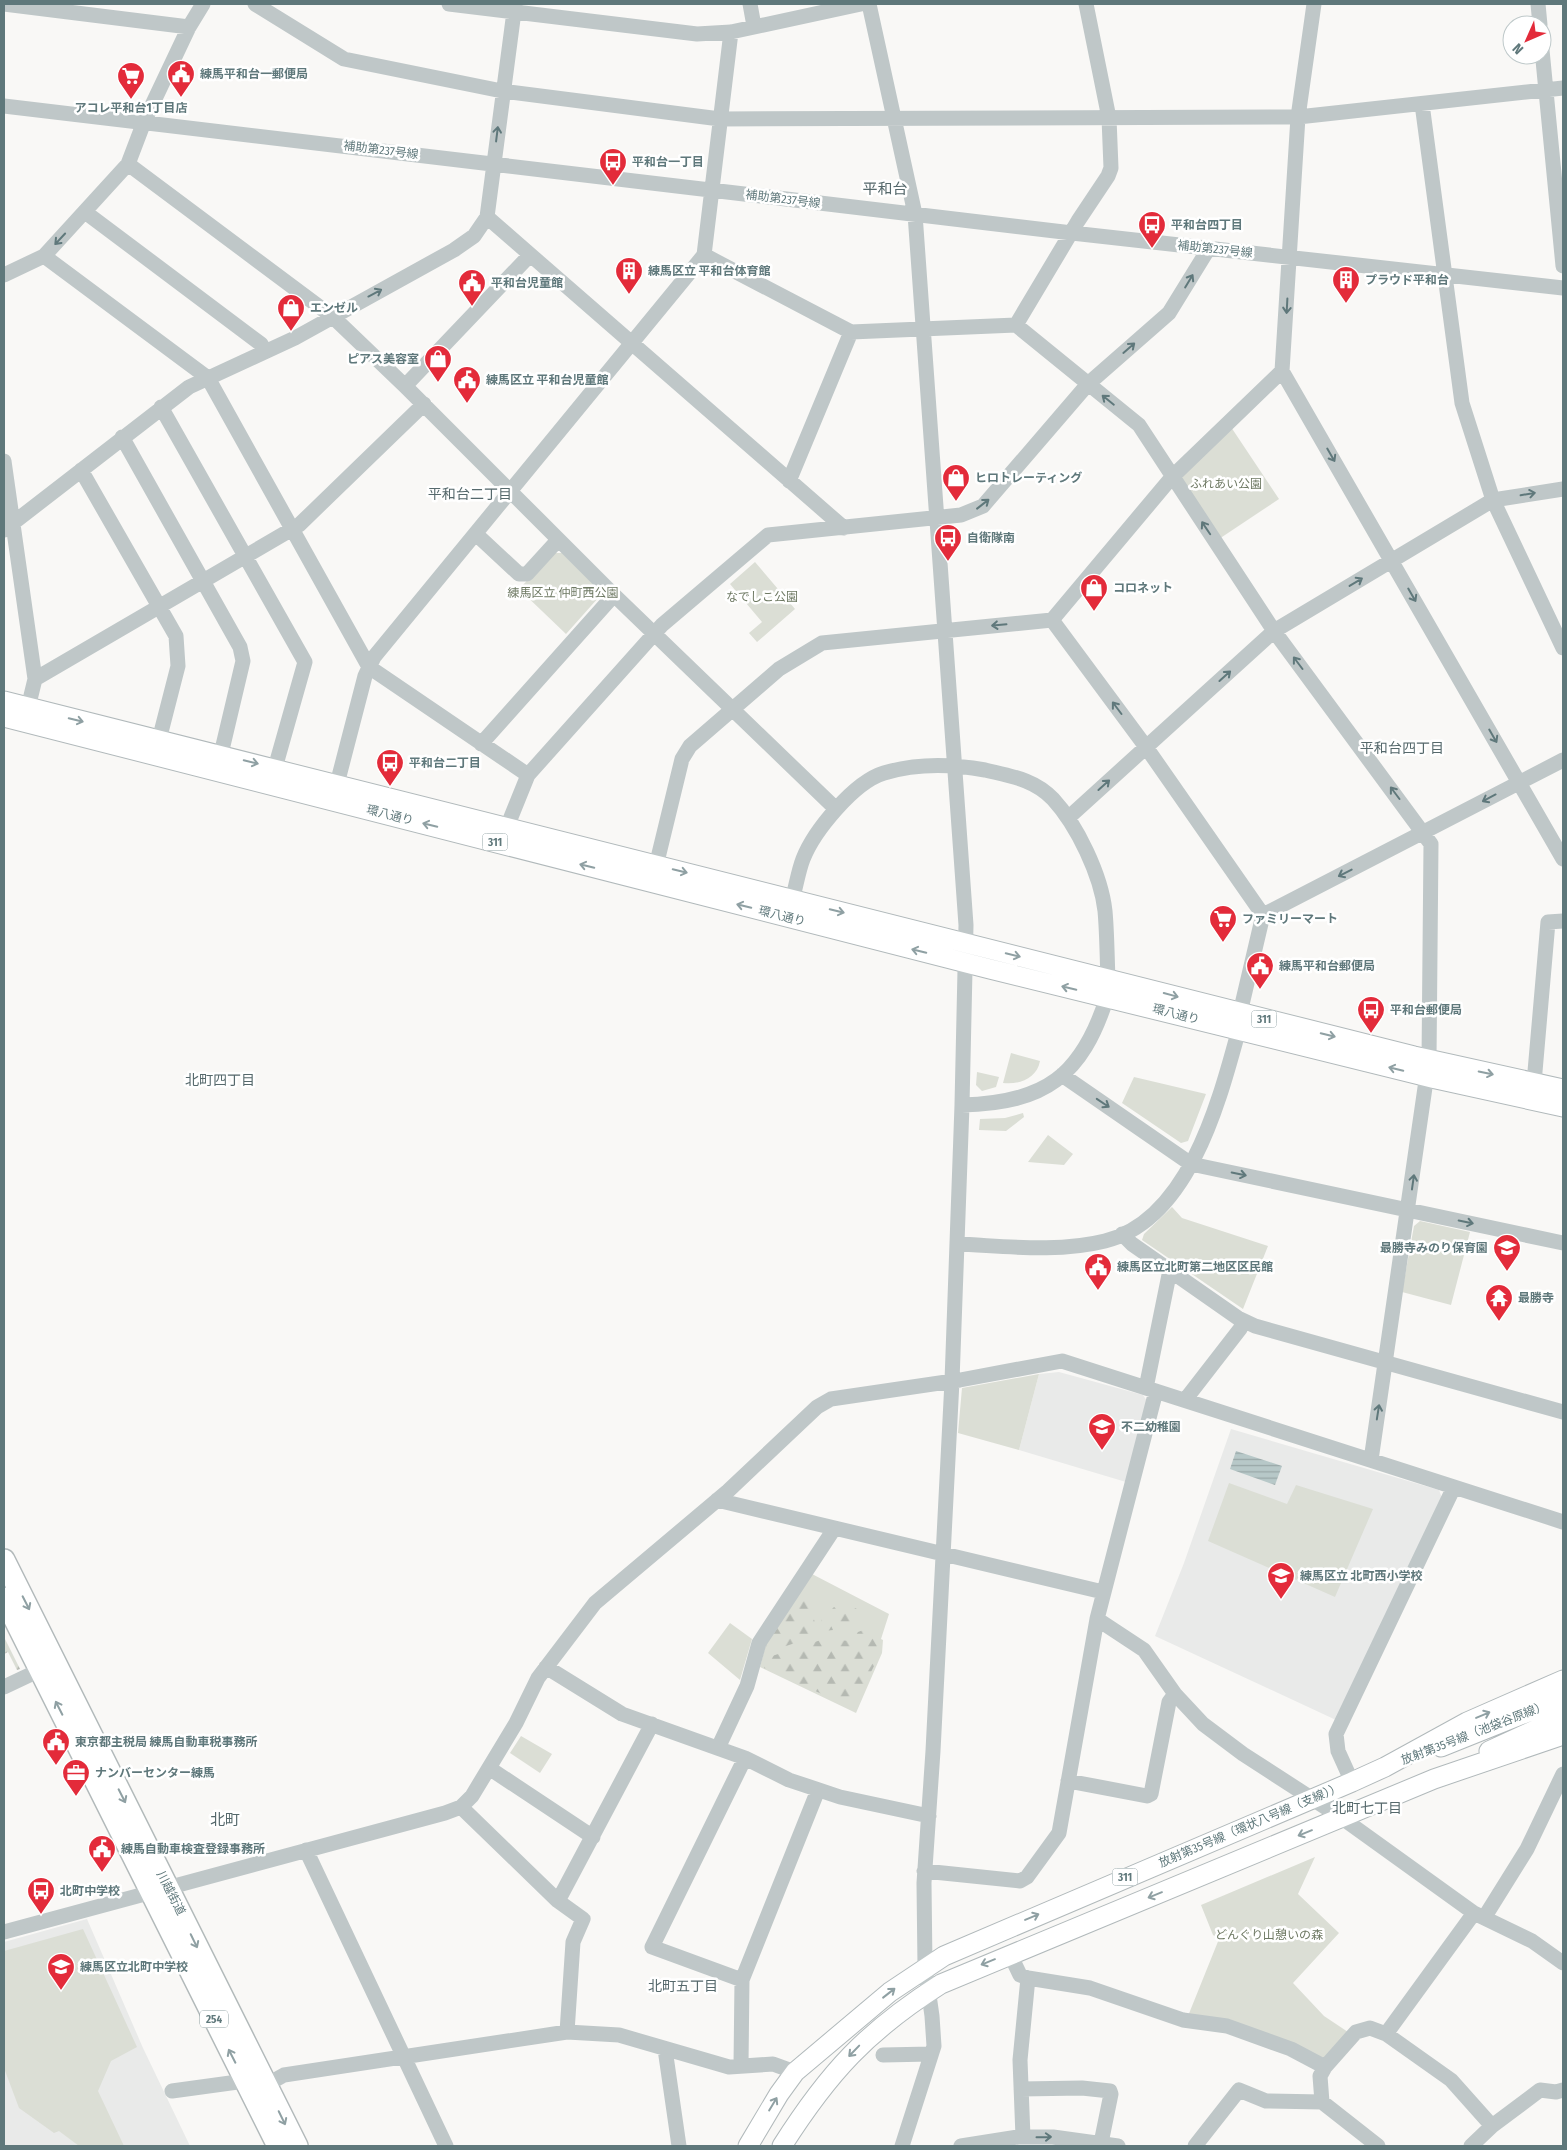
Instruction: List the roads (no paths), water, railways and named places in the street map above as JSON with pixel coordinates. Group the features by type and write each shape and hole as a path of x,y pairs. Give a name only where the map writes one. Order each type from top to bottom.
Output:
{"highway":[{"name":"川越街道","path":"4,1560 159,1890 245,2081 278,2146"},
{"name":"川越街道","path":"4,1598 40,1670 266,2085 297,2146"}],"main road":[{"path":"4,690 26,715 4,722"},
{"name":"環八通り","path":"4,702 26,715 966,963 1108,988"},
{"name":"環八通り","path":"4,717 26,715 159,740 221,754 966,944 1108,988 1429,1068 1563,1107"},
{"name":"環八通り","path":"1429,1068 1563,1089"},
{"name":"放射第35号線（環状八号線（支線））","path":"748,2146 779,2094 795,2072 856,2019 925,1967 959,1949 1352,1782 1467,1722 1562,1687"},
{"name":"放射第35号線（池袋谷原線）","path":"1434,1779 1510,1740 1563,1718"},
{"name":"311","path":"782,2146 810,2103 837,2069 889,2019 928,1992 963,1973 1434,1779 1563,1735"}],"street":[{"path":"4,4 189,26"},
{"path":"4,275 44,256 128,164 144,122 189,26 203,4"},
{"path":"255,4 344,59 502,91 720,119 1298,118 1563,88"},
{"path":"449,4 514,7 697,34 731,32 860,4"},
{"path":"750,4 754,26"},
{"path":"869,4 915,214 946,630 966,944 952,1381 929,1816 924,1871 925,1967 934,2046 902,2146"},
{"path":"1016,325 1108,176 1112,158 1109,118 1086,4"},
{"path":"1314,4 1298,118 1282,371 1563,859"},
{"path":"8,527 189,387 333,317 454,250 474,236 486,217 514,7"},
{"path":"337,784 369,667 374,657 477,535 704,255 731,32"},
{"path":"1543,65 1563,266"},
{"path":"1422,104 1462,403 1494,500 1563,648"},
{"name":"補助第237号線","path":"4,106 915,214 1563,288"},
{"path":"128,164 333,317 424,404 614,595 836,809"},
{"path":"86,212 261,344 266,351"},
{"path":"486,217 844,528"},
{"path":"507,827 528,776 655,633 768,535 969,513 989,500 1088,384 1169,313 1208,248"},
{"path":"704,255 852,332 1016,325 1139,425 1274,631 1431,844 1429,1068 1371,1460"},
{"path":"44,256 208,378 369,667 528,776"},
{"path":"405,386 530,256"},
{"path":"789,481 852,332"},
{"path":"656,866 682,758 690,746 779,669 822,643 1052,620 1172,476 1282,371"},
{"path":"36,679 291,530 424,404"},
{"path":"161,407 305,662 275,768"},
{"path":"122,437 240,647 244,661 221,754"},
{"path":"4,461 8,527 36,679 26,715"},
{"path":"81,470 176,636 179,656 159,740"},
{"path":"1068,818 1274,631 1494,500 1563,489"},
{"path":"477,535 519,574 527,574 558,540"},
{"path":"481,744 614,595"},
{"path":"957,1244 1071,1246 1107,1240 1138,1226 1159,1208 1178,1185 1191,1164 1220,1100 1240,1021 1262,915 1146,747 1052,620"},
{"path":"1262,915 1563,760"},
{"path":"792,900 803,860 812,841 836,809 862,786 882,774 914,767 955,765 1028,780 1048,794 1068,818 1088,857 1102,898 1108,988 1089,1043 1078,1060 1062,1075 1036,1092 1014,1101 962,1105"},
{"path":"1534,1083 1548,922 1563,921"},
{"path":"1062,1075 1191,1164 1563,1243"},
{"path":"1122,1234 1132,1244 1254,1326 1563,1412"},
{"path":"924,1871 1020,1881 1027,1877 1059,1833 1097,1619 1151,1389 1170,1270"},
{"path":"1185,1400 1240,1329 1244,1321"},
{"path":"4,1932 445,1813 461,1807 472,1796 489,1768 546,1667 601,1597 717,1500 824,1402 1062,1361 1563,1522"},
{"path":"1352,1782 1338,1751 1336,1734 1454,1487"},
{"path":"717,1500 1103,1592"},
{"path":"718,1748 747,1686 759,1643 834,1529"},
{"path":"1097,1619 1144,1650 1175,1694 1203,1724 1342,1818 1479,1916 1532,1941 1563,1964"},
{"path":"546,1667 622,1714 745,1758 789,1780 840,1797 929,1816"},
{"path":"4,1688 40,1670"},
{"path":"1068,1781 1146,1796 1151,1794 1169,1702 1175,1694"},
{"path":"558,1901 652,1724"},
{"path":"742,1980 652,1946 745,1758"},
{"path":"489,1768 593,1837"},
{"path":"1386,2034 1479,1916 1528,1849 1563,1774"},
{"path":"741,2065 742,1980 818,1790"},
{"path":"461,1807 558,1901 584,1921 573,1942 567,2032"},
{"path":"306,1850 446,2146"},
{"path":"1010,1954 1020,1975 1028,1978 1090,1988 1183,2020 1227,2026 1290,2049 1325,2067"},
{"path":"1023,2137 1020,2056 1028,1978"},
{"path":"1322,2102 1320,2076 1325,2067 1356,2032 1370,2028 1386,2034 1451,2080 1492,2126"},
{"path":"266,2085 284,2075 567,2032 619,2035 729,2067 773,2064 795,2072"},
{"path":"665,2048 679,2146"},
{"path":"883,2055 931,2054"},
{"path":"172,2091 245,2081"},
{"path":"1021,2089 1082,2088 1110,2091 1101,2143"},
{"path":"1195,2146 1239,2090 1266,2101 1322,2102 1378,2146"},
{"path":"1471,2146 1492,2126 1540,2090 1556,2092 1563,2090"},
{"path":"961,2146 1023,2137 1053,2137 1118,2146"}],"place":[{"name":"練馬平和台一郵便局","path":"181,98"},
{"name":"アコレ平和台1丁目店","path":"131,100"},
{"name":"平和台一丁目","path":"613,186"},
{"name":"平和台四丁目","path":"1152,249"},
{"name":"練馬区立 平和台体育館","path":"629,295"},
{"name":"プラウド平和台","path":"1346,304"},
{"name":"平和台児童館","path":"472,307"},
{"name":"エンゼル","path":"291,332"},
{"name":"ピアス美容室","path":"438,383"},
{"name":"練馬区立 平和台児童館","path":"467,404"},
{"name":"ヒロトレーティング","path":"956,502"},
{"name":"自衛隊南","path":"948,562"},
{"name":"コロネット","path":"1094,612"},
{"name":"平和台二丁目","path":"390,787"},
{"name":"ファミリーマート","path":"1223,943"},
{"name":"練馬平和台郵便局","path":"1260,990"},
{"name":"平和台郵便局","path":"1371,1034"},
{"name":"最勝寺みのり保育園","path":"1507,1272"},
{"name":"練馬区立北町第二地区区民館","path":"1098,1291"},
{"name":"最勝寺","path":"1499,1322"},
{"name":"不二幼稚園","path":"1102,1451"},
{"name":"練馬区立 北町西小学校","path":"1281,1600"},
{"name":"東京都主税局 練馬自動車税事務所","path":"56,1766"},
{"name":"ナンバーセンター練馬","path":"76,1797"},
{"name":"練馬自動車検査登録事務所","path":"102,1873"},
{"name":"北町中学校","path":"41,1915"},
{"name":"練馬区立北町中学校","path":"61,1991"}],"district":[{"name":"平和台","path":"885,189"},
{"name":"平和台二丁目","path":"470,494"},
{"name":"平和台四丁目","path":"1402,748"},
{"name":"北町四丁目","path":"220,1080"},
{"name":"北町七丁目","path":"1367,1808"},
{"name":"北町","path":"225,1820"},
{"name":"北町五丁目","path":"683,1986"}],"park label":[{"name":"ふれあい公園","path":"1226,484"},
{"name":"練馬区立 仲町西公園","path":"563,593"},
{"name":"なでしこ公園","path":"762,597"},
{"name":"どんぐり山憩いの森","path":"1269,1935"}]}
